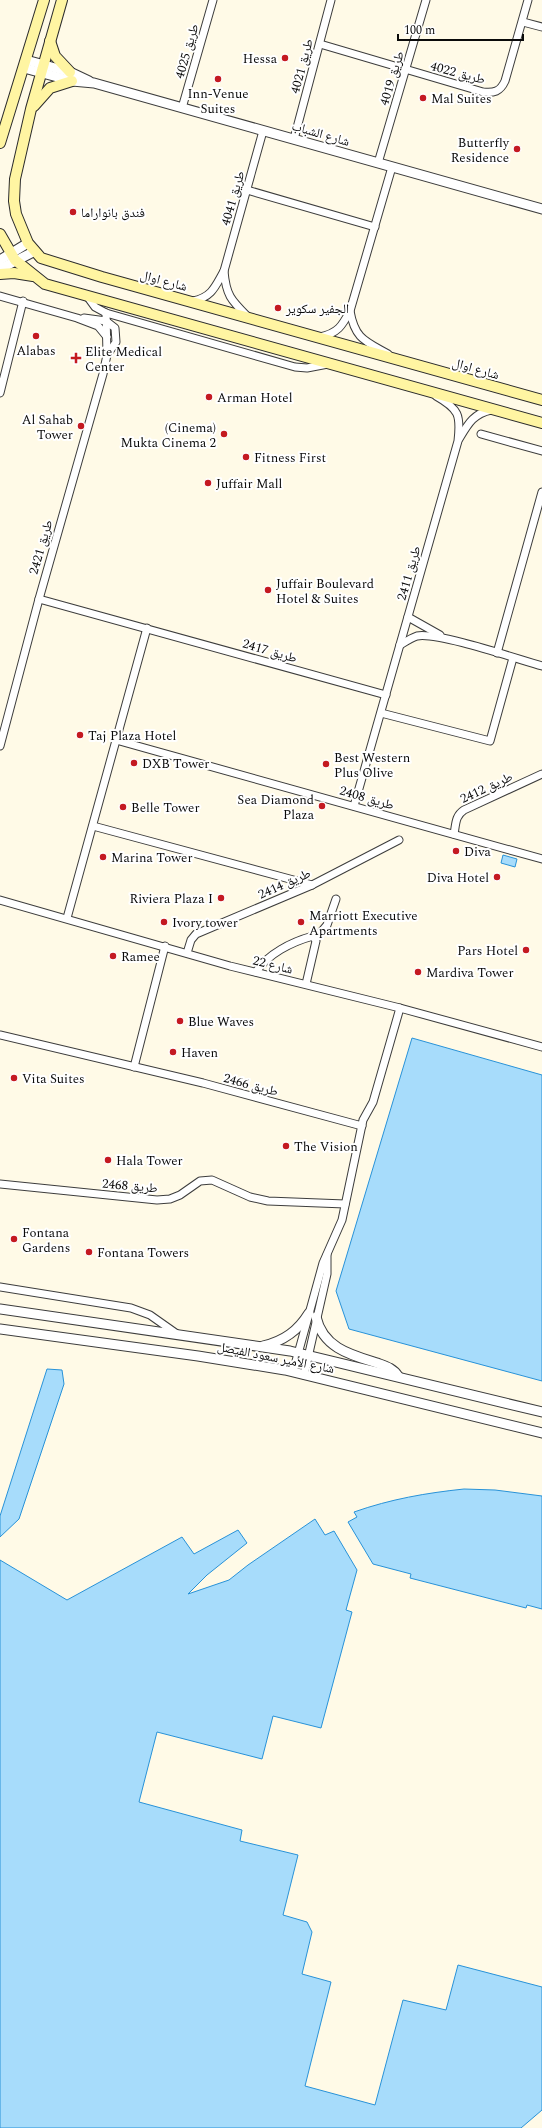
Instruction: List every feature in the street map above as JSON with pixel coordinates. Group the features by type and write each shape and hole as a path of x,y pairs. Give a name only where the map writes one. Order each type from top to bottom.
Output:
{"main road":[{"path":"0,143 44,0"},
{"path":"32,247 16,214 14,186 31,109 62,0"},
{"path":"31,109 50,88 71,76 52,51 50,38"},
{"path":"0,234 13,257 33,276 45,284 542,423"},
{"name":"شارع اوال","path":"32,247 41,258 60,265 247,316 542,400"},
{"path":"0,274 14,273 33,276"}],"street":[{"name":"طريق 4025","path":"182,108 213,0"},
{"name":"طريق 4021","path":"294,139 332,0"},
{"name":"طريق 4019","path":"378,163 426,0"},
{"name":"طريق 4022","path":"320,44 483,92 495,92 499,90 505,81 528,0"},
{"path":"522,22 542,27"},
{"name":"شارع الشباب","path":"25,64 542,209"},
{"name":"طريق 4041","path":"193,301 205,298 213,290 224,271 263,131"},
{"path":"320,337 332,334 344,321 350,311 392,167"},
{"path":"247,190 375,227"},
{"path":"0,260 13,257 32,247"},
{"path":"0,269 13,257"},
{"name":"طريق 4041","path":"224,271 226,288 230,298 247,316"},
{"path":"0,296 23,301 98,326 107,337"},
{"path":"87,296 95,307 106,312 301,368 330,363"},
{"path":"0,393 23,301"},
{"path":"350,311 353,327 359,336 393,357"},
{"name":"طريق 2421","path":"0,746 1,737 39,598 107,355 106,312"},
{"path":"77,318 106,321"},
{"name":"طريق 2421","path":"106,321 115,328 117,338 114,346 107,355"},
{"name":"طريق 2411","path":"354,806 458,441 460,423 455,410 450,405 421,388"},
{"name":"طريق 2411","path":"458,441 472,418 483,411 492,409"},
{"path":"481,434 542,451"},
{"path":"496,653 542,492"},
{"name":"طريق 2417","path":"39,598 386,695"},
{"path":"408,617 425,628 449,640"},
{"path":"67,918 147,628"},
{"path":"400,645 416,636 426,636 449,640 542,666"},
{"path":"381,712 490,741 513,658"},
{"name":"طريق 2408","path":"116,740 542,859"},
{"name":"طريق 2412","path":"454,834 458,814 542,774"},
{"path":"92,826 312,885"},
{"name":"طريق 2414","path":"187,953 191,940 196,934 312,885 399,840"},
{"path":"306,984 316,938 327,925 336,899"},
{"name":"شارع 22","path":"0,900 256,972 400,1008 542,1047"},
{"path":"256,972 267,958 276,952 312,936 316,938"},
{"path":"134,1067 165,946"},
{"path":"304,1375 313,1315 327,1254 342,1220 363,1120 373,1102 400,1008"},
{"name":"طريق 2466","path":"0,1035 204,1083 362,1126"},
{"name":"طريق 2468","path":"0,1184 157,1200 170,1199 180,1195 200,1181 212,1180 250,1197 268,1201 345,1204"},
{"path":"0,1287 131,1308 150,1315 177,1334"},
{"name":"شارع الأمير سعود الفيصل","path":"0,1309 261,1346 299,1353 542,1412"},
{"path":"261,1346 290,1335 313,1315"},
{"path":"294,1372 299,1353 313,1315"},
{"path":"313,1315 320,1330 332,1344 350,1354 386,1366 393,1370 398,1377"},
{"name":"شارع الأمير سعود الفيصل","path":"0,1329 198,1356 294,1372 542,1434"}],"water":[{"path":"503,855 517,859 515,867 501,863"},
{"path":"412,1038 542,1075 542,1381 349,1329 336,1291"},
{"path":"47,1369 62,1370 64,1384 19,1519 0,1537 0,1516"},
{"path":"464,1489 495,1490 542,1496 542,1609 527,1605 526,1608 410,1578 411,1574 373,1564 348,1522 357,1517 354,1512 381,1503 436,1492"},
{"path":"315,1519 325,1535 334,1531 357,1570 346,1610 352,1612 321,1728 273,1716 262,1759 157,1732 139,1802 242,1830 240,1841 298,1855 283,1915 307,1922 312,1932 302,1974 331,1982 305,2086 375,2105 403,2000 446,2010 458,1965 542,1987 542,2110 521,2128 0,2128 0,1560 67,1600 182,1537 194,1554 238,1530 247,1543 207,1575 188,1594 229,1580 248,1565"}],"place":[{"name":"Hessa","path":"285,58"},
{"name":"Inn-Venue Suites","path":"218,79"},
{"name":"Mal Suites","path":"423,98"},
{"name":"Butterfly Residence","path":"517,149"},
{"name":"فندق بانواراما","path":"73,212"},
{"name":"الجفير سكوير","path":"278,308"},
{"name":"Alabas","path":"36,336"},
{"name":"Elite Medical Center","path":"76,358"},
{"name":"Arman Hotel","path":"209,397"},
{"name":"Al Sahab Tower","path":"81,426"},
{"name":"(Cinema) Mukta Cinema 2","path":"224,434"},
{"name":"Fitness First","path":"246,457"},
{"name":"Juffair Mall","path":"208,483"},
{"name":"Juffair Boulevard Hotel & Suites","path":"268,590"},
{"name":"Taj Plaza Hotel","path":"80,735"},
{"name":"DXB Tower","path":"134,763"},
{"name":"Best Western Plus Olive","path":"326,764"},
{"name":"Sea Diamond Plaza","path":"322,806"},
{"name":"Belle Tower","path":"123,807"},
{"name":"Diva","path":"456,851"},
{"name":"Marina Tower","path":"103,857"},
{"name":"Diva Hotel","path":"497,877"},
{"name":"Riviera Plaza I","path":"221,898"},
{"name":"Ivory tower","path":"164,922"},
{"name":"Marriott Executive Apartments","path":"301,922"},
{"name":"Pars Hotel","path":"526,950"},
{"name":"Ramee","path":"113,956"},
{"name":"Mardiva Tower","path":"418,972"},
{"name":"Blue Waves","path":"180,1021"},
{"name":"Haven","path":"173,1052"},
{"name":"Vita Suites","path":"14,1078"},
{"name":"The Vision","path":"286,1146"},
{"name":"Hala Tower","path":"108,1160"},
{"name":"Fontana Gardens","path":"14,1239"},
{"name":"Fontana Towers","path":"89,1252"}]}
